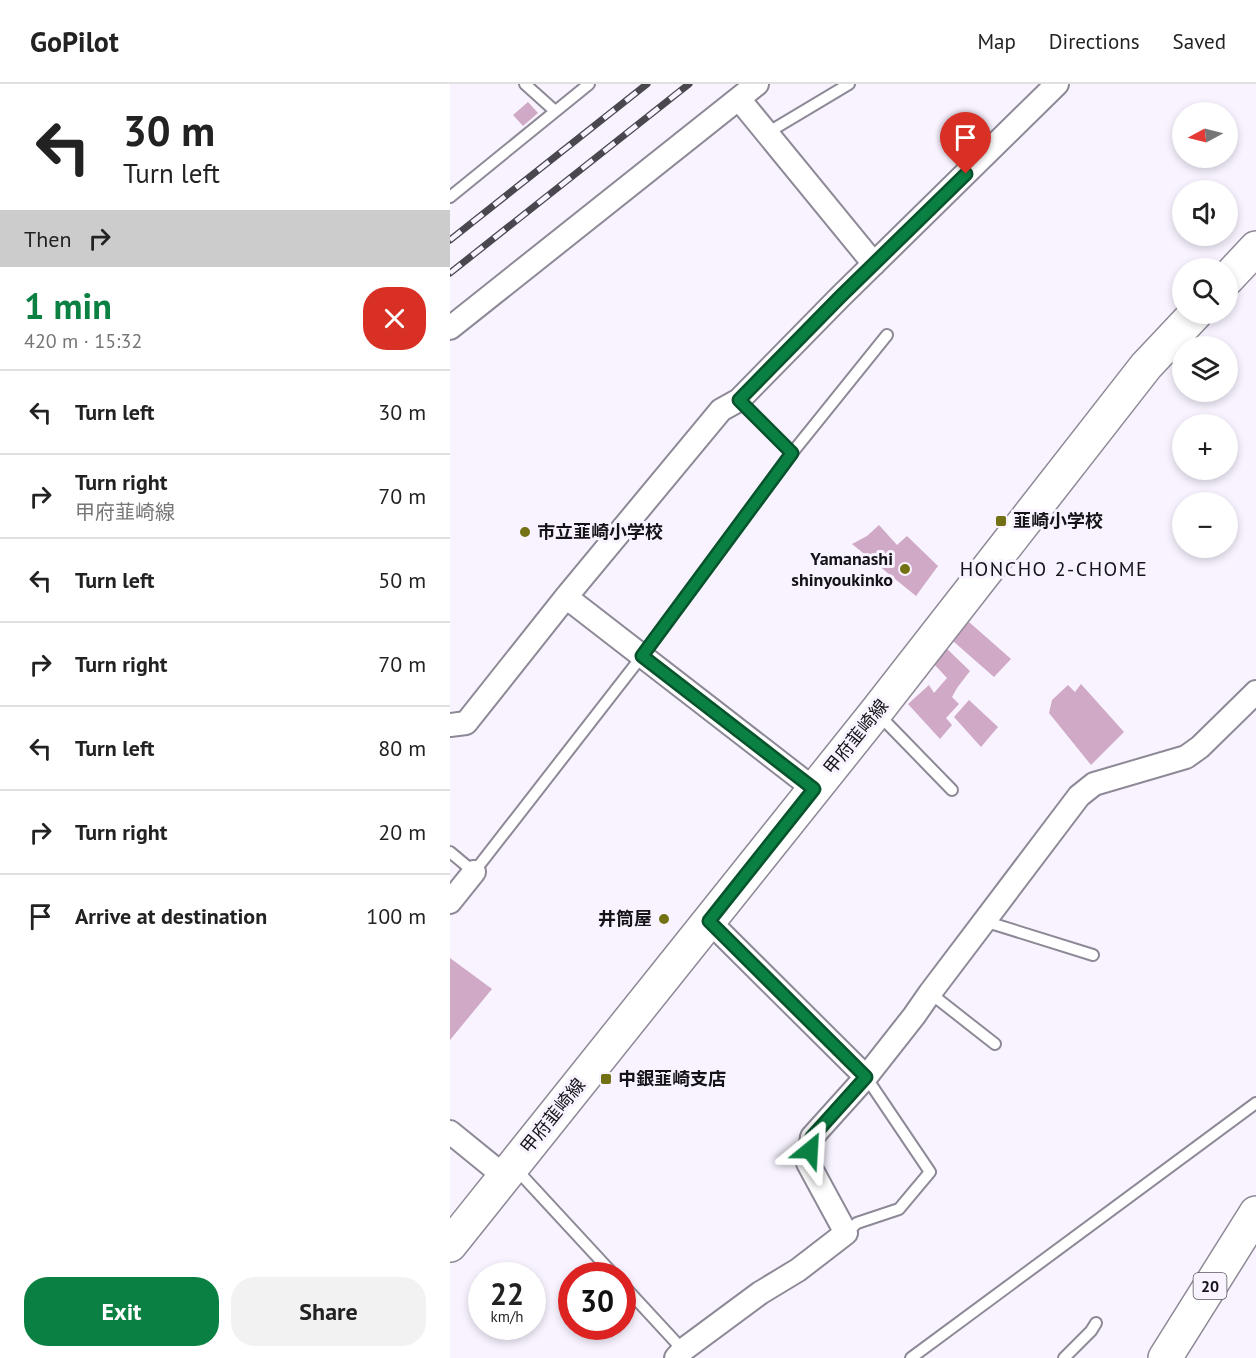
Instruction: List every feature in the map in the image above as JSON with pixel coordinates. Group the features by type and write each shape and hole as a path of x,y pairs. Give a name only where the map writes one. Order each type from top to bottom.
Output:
{"main road":[{"path":"1238,267 1256,248"},
{"name":"甲府韮崎線","path":"451,1240 509,1171 876,712 1146,366 1186,324"},
{"name":"20","path":"1165,1358 1256,1214"}],"street":[{"path":"450,328 758,84"},
{"path":"450,725 466,723 566,597 721,410 739,400 1057,84"},
{"path":"739,99 874,264"},
{"path":"566,597 814,789"},
{"path":"683,1355 760,1293 798,1270 846,1233 808,1163 812,1137 866,1077 914,1016 1079,796 1094,784 1186,757 1200,747 1256,692"},
{"path":"450,902 474,872"},
{"path":"709,921 866,1077"},
{"path":"450,1132 509,1171"}],"lane":[{"path":"525,84 555,111"},
{"path":"450,197 589,84"},
{"path":"767,133 849,84"},
{"path":"450,852 474,872 642,656 792,453 887,334"},
{"path":"739,400 792,453"},
{"path":"876,712 952,790"},
{"path":"984,921 1093,955"},
{"path":"930,993 995,1044"},
{"path":"846,1233 857,1223 899,1209 930,1172 866,1077"},
{"path":"911,1358 1256,1103"},
{"path":"509,1171 601,1262"},
{"path":"636,1300 683,1355"},
{"path":"1064,1358 1096,1323"}],"building":[{"path":"528,102 538,113 523,126 513,115"},
{"path":"879,525 897,545 907,536 938,566 916,596 852,544 867,536"},
{"path":"969,622 1011,659 994,677 953,641"},
{"path":"944,646 970,671 952,697 959,704 946,718 952,725 940,739 908,704 929,685 934,693 947,678 933,663"},
{"path":"1081,684 1124,732 1091,765 1049,713 1052,700 1068,685 1075,692"},
{"path":"969,700 998,727 981,747 954,717"},
{"path":"450,958 492,989 450,1040"}],"railway":[{"path":"450,240 647,84"},
{"path":"450,273 689,84"}],"place":[{"name":"韮崎小学校","path":"1001,521"},
{"name":"市立韮崎小学校","path":"525,532"},
{"name":"Yamanashi shinyoukinko","path":"905,569"},
{"name":"井筒屋","path":"664,919"},
{"name":"中銀韮崎支店","path":"606,1079"}],"district":[{"name":"HONCHO 2-CHOME","path":"1054,569"}],"route":[{"path":"810,1150 812,1137 866,1077 709,921 814,789 642,656 792,453 739,400 966,174"}]}
